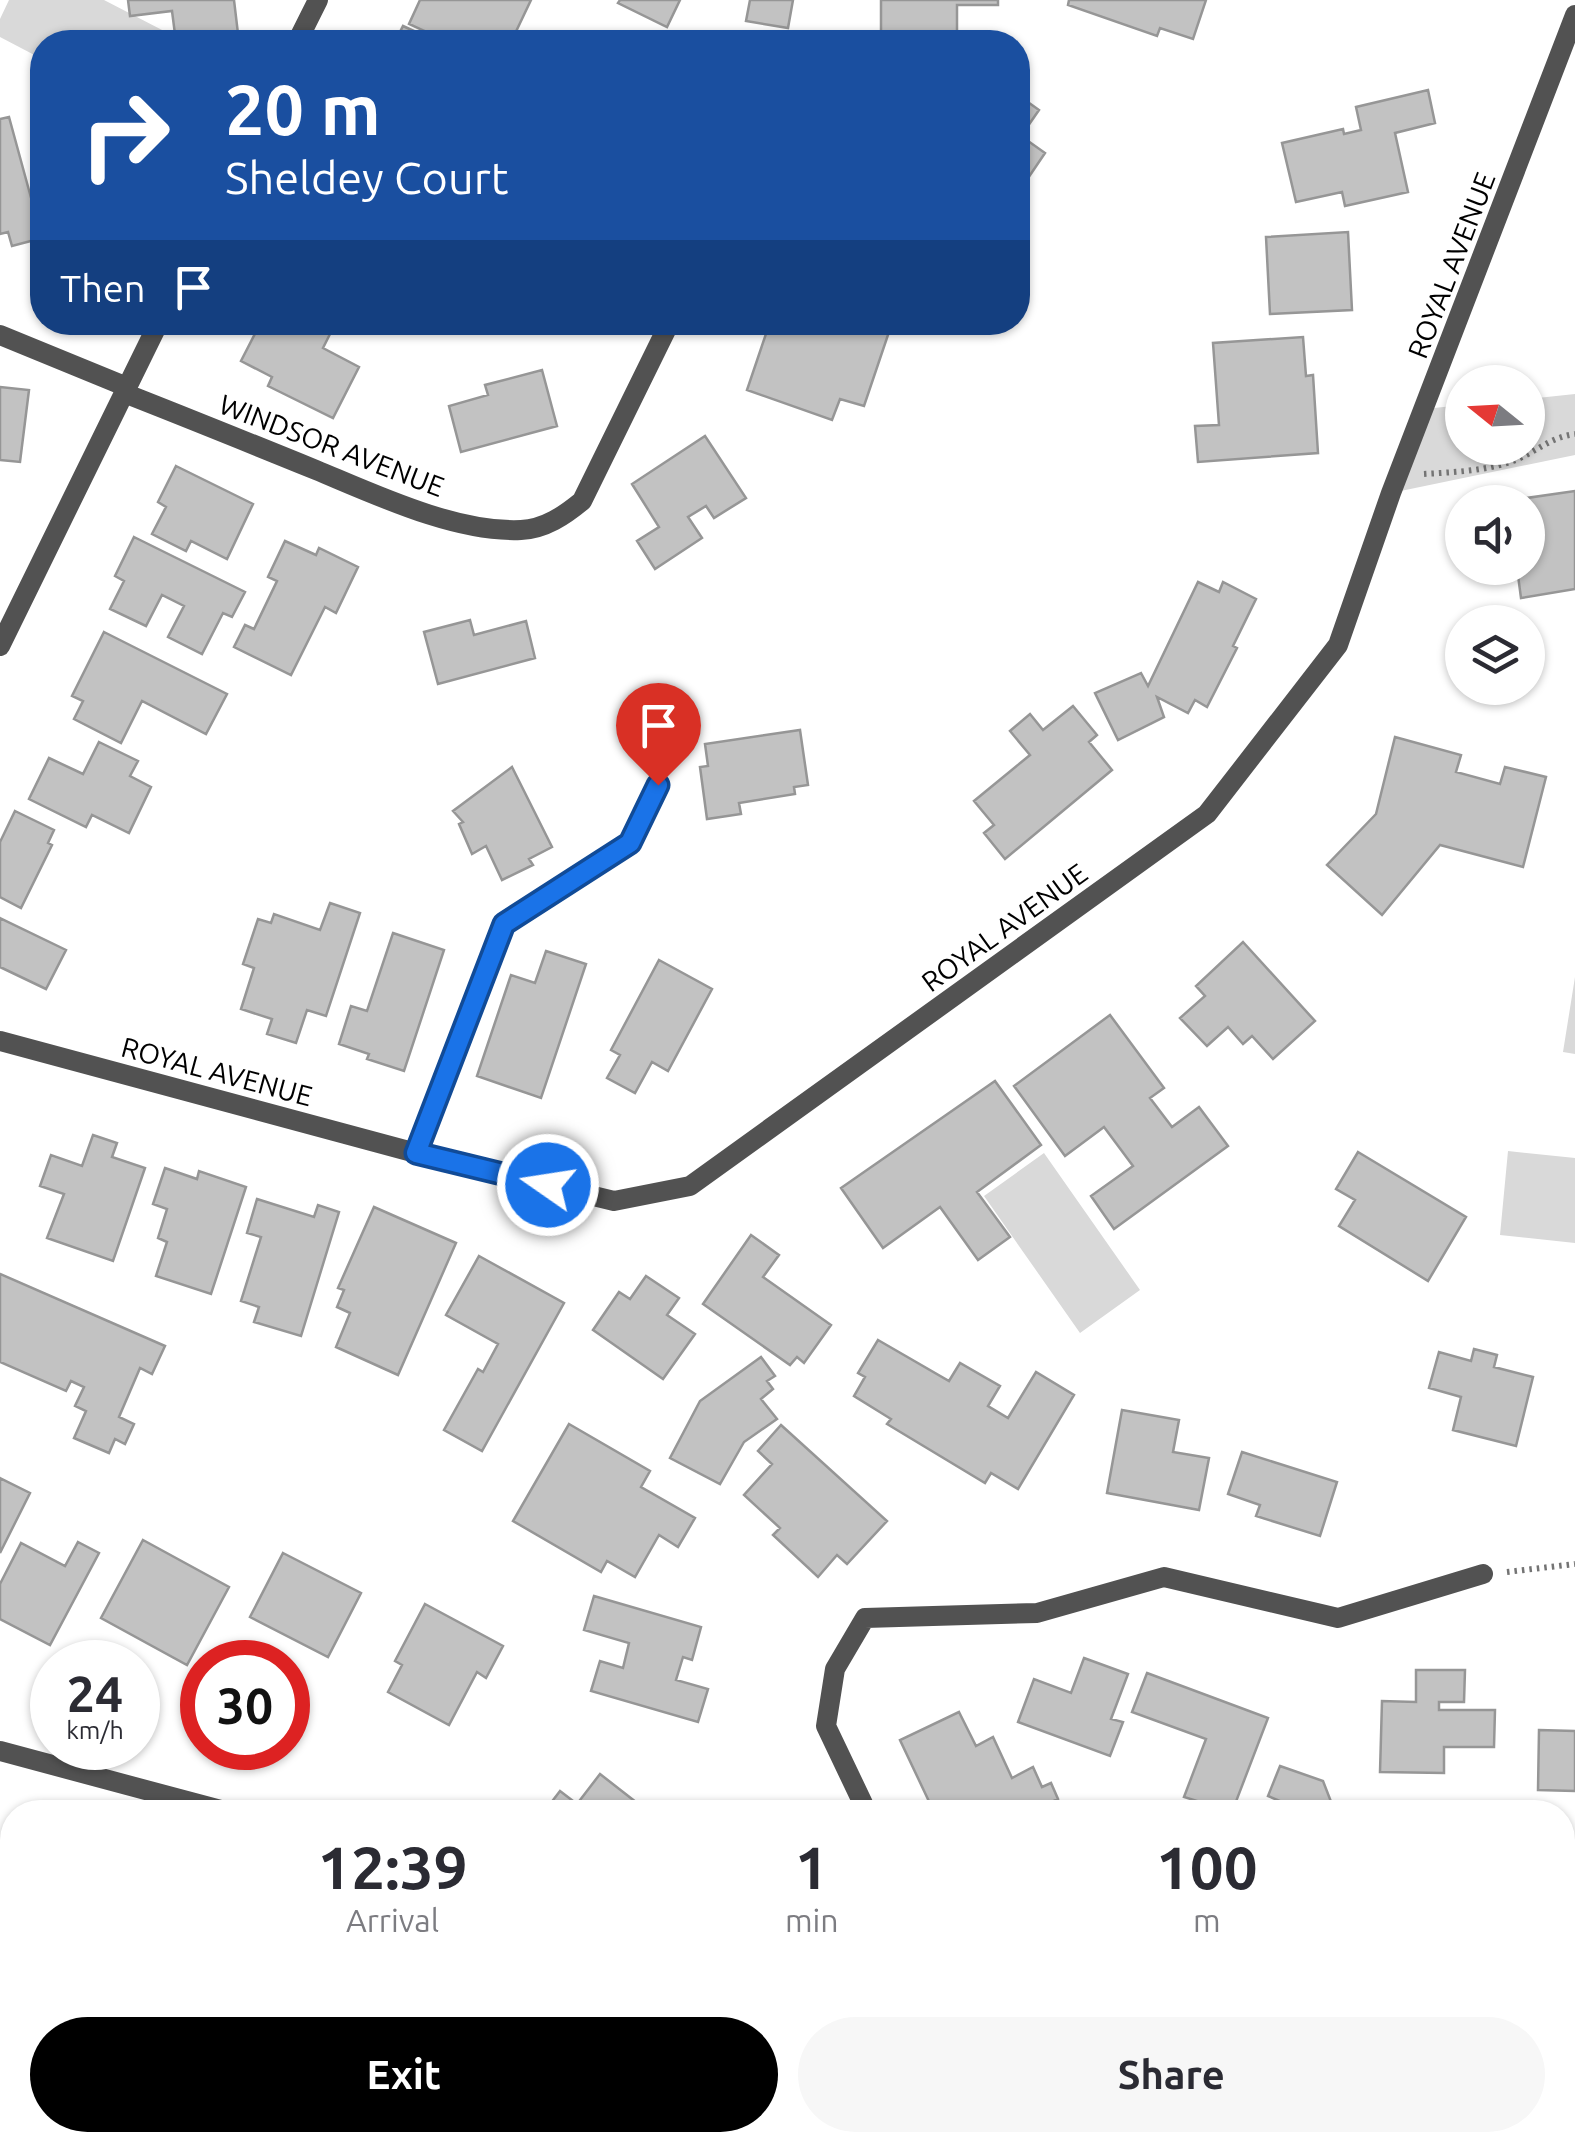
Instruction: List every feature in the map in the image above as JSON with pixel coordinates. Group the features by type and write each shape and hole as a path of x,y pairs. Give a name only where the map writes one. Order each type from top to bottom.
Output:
{"street":[{"path":"303,30 318,0"},
{"name":"ROYAL AVENUE","path":"0,1040 416,1153 614,1201 690,1186 1207,814 1338,645 1575,15"},
{"name":"WINDSOR AVENUE","path":"0,334 366,490 449,520 525,530 559,519 582,500 664,335"},
{"path":"0,646 153,335"},
{"path":"416,1153 504,924 630,843 658,785"},
{"path":"862,1800 826,1726 835,1668 866,1618 1036,1613 1164,1577 1338,1618 1484,1574"},
{"path":"0,1750 184,1800"}],"path":[{"path":"1399,475 1485,468 1516,460 1559,436 1575,434"},
{"path":"1484,1574 1575,1564"}],"shaded area":[{"path":"9,0 104,0 162,30 30,30 30,53 0,37 0,19"},
{"path":"1575,394 1575,455 1545,461 1545,397"},
{"path":"1445,407 1445,465 1527,465 1391,493 1425,409"},
{"path":"1575,977 1575,1054 1563,1052"},
{"path":"1508,1151 1575,1158 1575,1243 1500,1235"},
{"path":"1044,1153 1140,1290 1080,1333 984,1196"}],"building":[{"path":"128,0 234,0 238,30 174,30 172,11 130,16"},
{"path":"420,0 531,0 517,30 422,30 409,24"},
{"path":"680,0 667,27 618,3"},
{"path":"750,0 793,0 788,28 746,21"},
{"path":"881,0 998,0 998,5 957,5 957,30 881,30"},
{"path":"1069,0 1206,0 1193,39 1160,28 1157,36 1068,5"},
{"path":"1428,90 1435,123 1395,133 1408,192 1345,206 1342,192 1296,202 1282,143 1343,129 1344,134 1361,130 1356,107"},
{"path":"1030,104 1039,110 1030,123"},
{"path":"9,117 30,194 30,241 12,246 8,232 0,234 0,119"},
{"path":"1030,142 1045,153 1030,175"},
{"path":"1348,232 1352,310 1270,314 1266,237"},
{"path":"254,335 330,335 323,348 359,367 333,418 268,386 272,377 241,361"},
{"path":"766,335 888,335 864,406 840,399 832,420 747,390"},
{"path":"1303,337 1306,376 1313,375 1318,453 1198,462 1195,426 1219,425 1213,343"},
{"path":"542,370 557,426 461,452 449,406 488,395 485,385"},
{"path":"0,387 29,390 20,462 0,460"},
{"path":"705,436 746,498 714,518 706,506 688,517 702,538 655,569 637,541 659,527 632,484"},
{"path":"176,466 253,504 227,559 191,541 186,551 152,534 166,507 158,502"},
{"path":"1575,491 1575,589 1521,598 1519,585 1545,585 1545,495"},
{"path":"134,537 245,592 232,617 223,613 202,654 168,637 184,606 162,595 146,626 110,609 124,581 115,576"},
{"path":"285,541 316,555 319,548 358,567 336,613 325,607 291,675 234,647 245,625 254,629 277,581 268,577"},
{"path":"1198,582 1219,592 1223,582 1256,599 1233,646 1237,648 1207,707 1195,700 1188,713 1157,697 1164,717 1118,740 1095,693 1141,673 1148,686"},
{"path":"470,620 474,635 526,621 535,658 438,684 424,632"},
{"path":"104,632 227,694 206,734 142,701 121,743 74,719 83,701 72,696"},
{"path":"1073,706 1097,735 1089,742 1112,770 1005,859 984,833 994,825 974,801 1030,755 1010,731 1030,714 1043,730"},
{"path":"800,730 808,785 794,787 795,794 739,803 741,814 707,819 700,767 708,766 705,744"},
{"path":"1395,737 1461,755 1456,772 1500,784 1505,767 1546,777 1523,867 1440,845 1382,915 1327,865 1376,814"},
{"path":"99,742 138,761 130,776 151,787 129,833 92,815 86,827 29,799 49,758 83,774"},
{"path":"512,767 552,847 529,859 533,865 502,880 486,846 472,854 459,824 463,822 453,811"},
{"path":"15,811 54,830 48,843 52,845 21,908 0,897 0,842"},
{"path":"330,903 360,913 326,1016 307,1010 296,1043 267,1034 272,1019 241,1009 254,968 243,964 258,919 271,923 274,914 320,930"},
{"path":"0,918 66,950 46,989 0,967"},
{"path":"393,933 444,950 404,1071 367,1059 369,1054 339,1044 351,1006 367,1011"},
{"path":"1243,942 1315,1021 1273,1059 1252,1036 1243,1044 1228,1027 1207,1046 1180,1018 1205,996 1196,986"},
{"path":"546,951 586,964 541,1098 477,1076 511,975 535,983"},
{"path":"659,960 712,989 668,1071 652,1062 635,1093 607,1078 620,1055 611,1050"},
{"path":"1110,1015 1164,1088 1150,1098 1172,1127 1199,1107 1228,1146 1114,1229 1091,1196 1133,1166 1104,1127 1065,1156 1014,1086"},
{"path":"995,1081 1041,1145 977,1192 1010,1237 978,1260 940,1207 883,1248 841,1188"},
{"path":"93,1135 117,1143 112,1157 145,1168 113,1261 47,1238 64,1194 40,1186 51,1155 82,1166"},
{"path":"1358,1152 1466,1217 1428,1281 1339,1226 1355,1200 1336,1189"},
{"path":"165,1168 197,1179 199,1171 246,1187 211,1294 156,1276 167,1242 158,1238 167,1209 153,1204"},
{"path":"257,1199 314,1217 318,1205 339,1212 301,1336 254,1322 259,1307 241,1301 261,1237 247,1233"},
{"path":"374,1207 456,1243 398,1375 336,1347 350,1313 337,1307 344,1290 338,1288"},
{"path":"751,1235 779,1255 763,1277 831,1325 804,1363 797,1357 790,1365 703,1304"},
{"path":"479,1256 564,1303 482,1451 444,1430 478,1369 483,1372 498,1344 446,1315"},
{"path":"0,1274 165,1346 152,1374 140,1368 119,1417 134,1424 125,1444 115,1439 109,1453 74,1438 86,1411 75,1406 84,1387 71,1381 66,1391 0,1362"},
{"path":"646,1276 679,1298 667,1315 695,1334 663,1379 593,1330 619,1292 630,1299"},
{"path":"878,1340 949,1381 960,1363 1000,1386 988,1406 1008,1418 1036,1372 1074,1395 1018,1489 991,1473 985,1483 887,1424 891,1419 854,1396 865,1377 858,1373"},
{"path":"1474,1349 1497,1355 1494,1367 1533,1377 1516,1446 1453,1430 1461,1397 1429,1388 1439,1352 1471,1361"},
{"path":"761,1357 775,1376 767,1381 773,1389 761,1399 777,1419 744,1442 720,1484 670,1458 700,1401"},
{"path":"1122,1410 1179,1420 1173,1452 1209,1458 1199,1510 1107,1493"},
{"path":"569,1424 650,1471 641,1487 695,1518 678,1547 659,1535 635,1577 607,1561 601,1572 513,1521"},
{"path":"781,1425 887,1521 847,1564 837,1555 818,1577 773,1535 780,1528 744,1495 772,1464 758,1451"},
{"path":"1242,1452 1337,1482 1320,1536 1256,1516 1260,1505 1228,1494"},
{"path":"0,1478 30,1493 0,1553"},
{"path":"143,1540 229,1587 200,1640 180,1640 180,1661 160,1650 160,1640 141,1640 101,1618"},
{"path":"78,1542 99,1553 53,1640 40,1640 0,1619 0,1584 21,1543 65,1566"},
{"path":"283,1553 361,1593 328,1657 310,1648 310,1640 295,1640 250,1617"},
{"path":"594,1596 701,1627 692,1660 683,1657 676,1680 708,1689 698,1722 591,1691 600,1661 623,1668 629,1643 584,1630"},
{"path":"425,1604 503,1646 486,1678 477,1672 449,1725 388,1692 402,1665 395,1661"},
{"path":"1084,1658 1128,1674 1111,1719 1123,1722 1110,1756 1018,1722 1034,1679 1071,1693"},
{"path":"1416,1670 1465,1670 1464,1702 1439,1702 1439,1710 1495,1710 1494,1747 1444,1747 1444,1773 1380,1772 1382,1701 1416,1702"},
{"path":"1147,1673 1268,1718 1237,1800 1184,1797 1206,1739 1132,1712"},
{"path":"959,1712 976,1746 993,1737 1012,1778 1033,1767 1042,1787 1051,1783 1058,1799 928,1800 900,1740"},
{"path":"1539,1730 1575,1731 1575,1791 1538,1790"},
{"path":"1280,1766 1323,1781 1330,1800 1277,1800 1268,1796"},
{"path":"600,1774 633,1800 580,1800"},
{"path":"560,1791 572,1800 553,1800"}],"route":[{"path":"548,1185 416,1153 504,924 630,843 658,785"}]}
